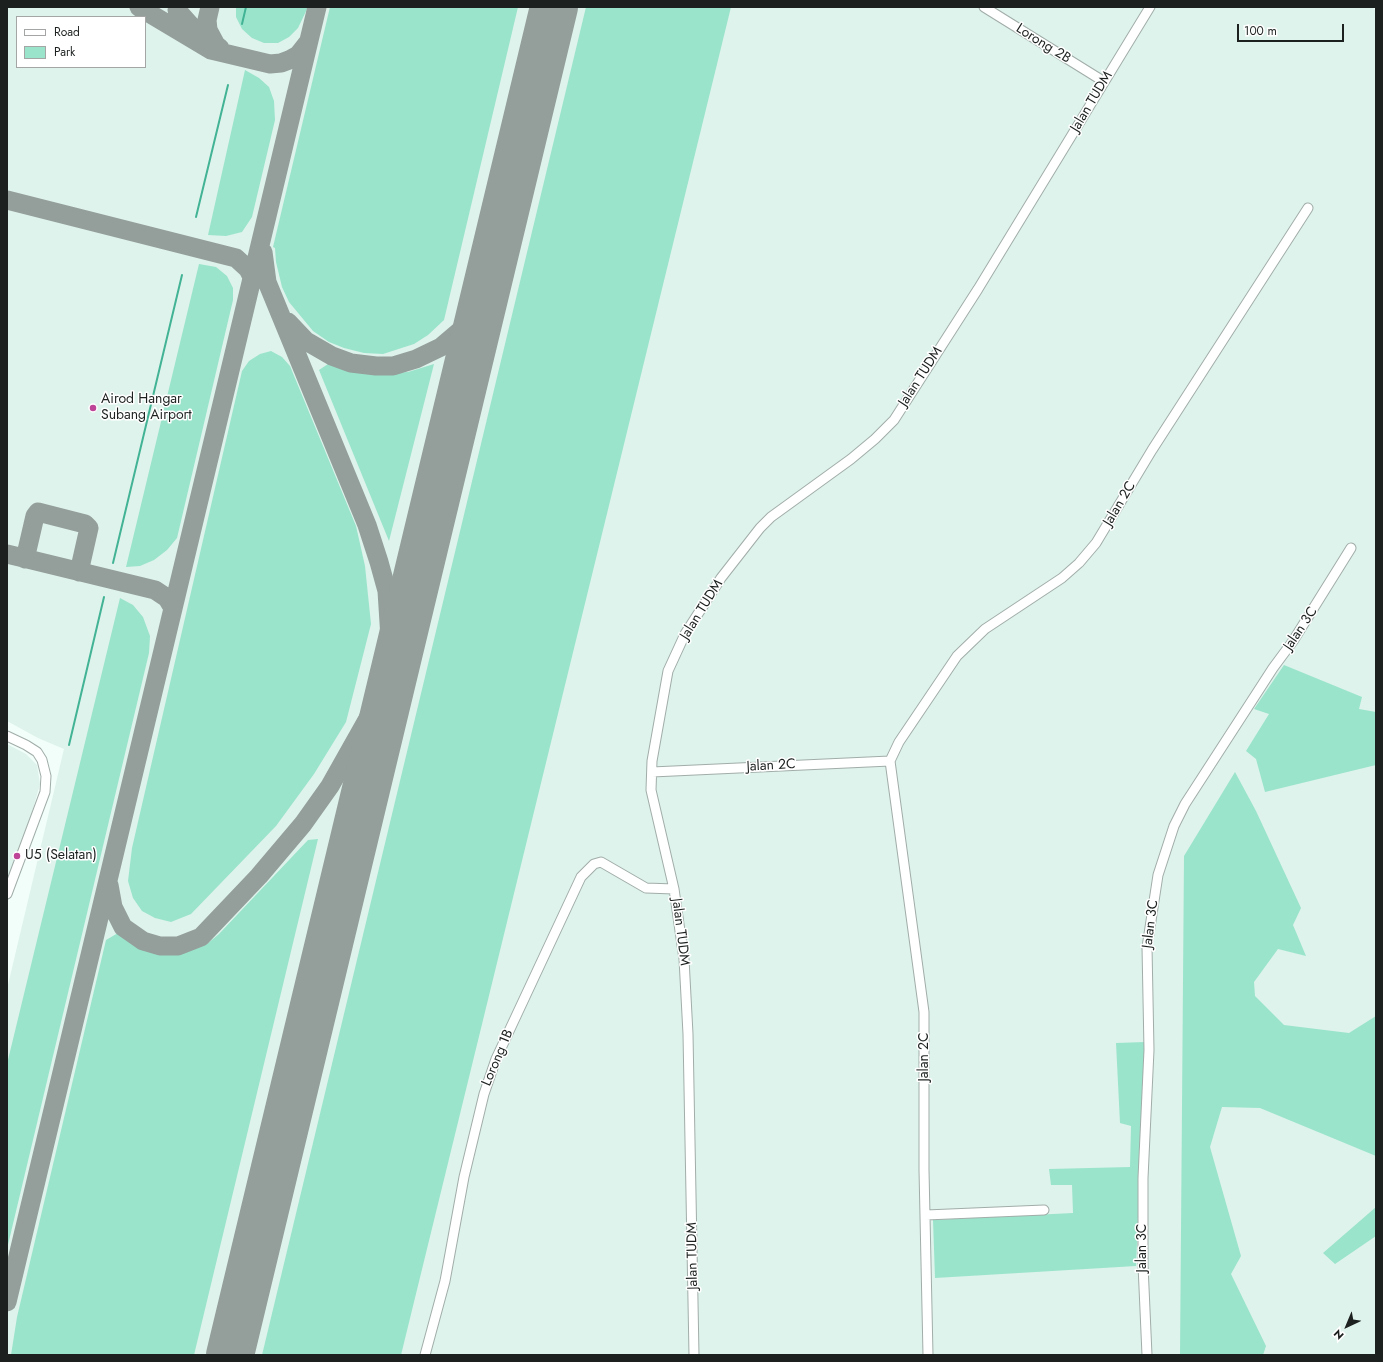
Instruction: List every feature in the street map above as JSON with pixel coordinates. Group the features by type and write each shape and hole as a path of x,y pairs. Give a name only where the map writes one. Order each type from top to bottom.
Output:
{"street":[{"name":"Lorong 2B","path":"984,7 1103,81"},
{"name":"Jalan TUDM","path":"694,1355 688,1034 683,954 674,889 651,790 664,684 668,671 685,634 722,578 746,545 771,517 852,459 894,420 978,289 1103,81 1150,7"},
{"name":"Jalan 2C","path":"928,1355 924,1001 890,761 899,742 928,697 961,652 985,628 1062,578 1079,563 1096,543 1152,450 1308,208"},
{"name":"Jalan 3C","path":"1147,1355 1143,1265 1143,1178 1149,1050 1147,947 1158,875 1174,826 1185,804 1273,668 1294,641 1351,548"},
{"path":"7,736 26,745 36,752 42,760 46,776 45,792 7,894"},
{"name":"Jalan 2C","path":"652,772 890,761"},
{"name":"Lorong 1B","path":"425,1355 444,1281 464,1176 484,1094 496,1059 581,878 594,864 601,862 646,888 674,889"},
{"path":"926,1215 1044,1210"}],"shaded area":[{"path":"7,7 1372,7 1376,11 1376,1355 7,1355 7,989 64,749 38,738 7,721"},
{"path":"7,744 26,754 37,765 40,784 14,875 7,894"}],"green space":[{"path":"236,7 308,7 298,28 289,37 278,43 264,43 252,38 242,29 236,17"},
{"path":"330,7 518,7 444,320 428,335 414,344 383,354 364,353 344,348 329,342 313,331 289,302 282,287 276,262 275,248 273,247"},
{"path":"586,7 731,7 401,1355 262,1355"},
{"path":"245,70 259,78 269,87 274,101 275,120 252,217 242,232 226,236 208,235"},
{"path":"199,264 216,267 227,276 233,288 233,300 177,538 167,550 154,560 140,566 126,567"},
{"path":"271,351 282,357 290,366 356,526 365,566 371,624 346,722 314,774 276,826 191,914 171,922 155,918 142,911 133,898 128,881 132,848 242,371 249,361 260,354"},
{"path":"328,364 349,370 376,374 408,372 434,364 389,541 319,370"},
{"path":"120,598 133,605 143,617 150,636 149,653 7,1249 7,1064"},
{"path":"1284,665 1362,697 1359,709 1376,712 1376,765 1265,792 1256,759 1246,751 1269,714 1254,709"},
{"path":"1235,772 1256,811 1301,908 1293,925 1306,956 1278,949 1254,982 1255,996 1284,1025 1349,1033 1376,1016 1376,1156 1260,1108 1222,1107 1210,1147 1241,1256 1231,1274 1266,1346 1263,1355 1180,1355 1184,856"},
{"path":"318,839 194,1355 11,1355 17,1317 106,940 118,933 133,945 151,952 172,954 207,944 219,934 308,840"},
{"path":"1145,1042 1136,1266 935,1278 933,1220 1073,1213 1072,1185 1051,1185 1049,1169 1130,1167 1131,1126 1120,1123 1116,1043"},
{"path":"1376,1207 1376,1236 1335,1264 1323,1253"}],"waterway":[{"path":"242,24 246,7"},
{"path":"196,217 228,85"},
{"path":"113,563 182,275"},
{"path":"69,745 104,597"}],"taxiway":[{"path":"139,7 211,50 270,64 281,63 298,55 309,41"},
{"path":"210,7 207,20 208,30 216,45 220,48"},
{"path":"7,1302 317,7"},
{"path":"177,10 201,37"},
{"path":"7,200 236,258 248,269 252,277"},
{"path":"263,252 267,282 367,525 379,562 387,591 391,654"},
{"path":"288,322 306,341 332,356 351,363 376,366 393,366 416,359 441,347 461,330 479,303 489,276"},
{"path":"25,559 35,516 38,512 85,524 89,528 79,572"},
{"path":"7,554 155,590 167,598 173,608"},
{"path":"109,885 113,907 123,927 143,941 160,946 178,946 201,937 259,876 303,824 330,786 370,715 404,630"}],"runway":[{"path":"230,1355 554,7"}],"place":[{"name":"Airod Hangar Subang Airport","path":"93,408"},
{"name":"U5 (Selatan)","path":"17,856"}]}
